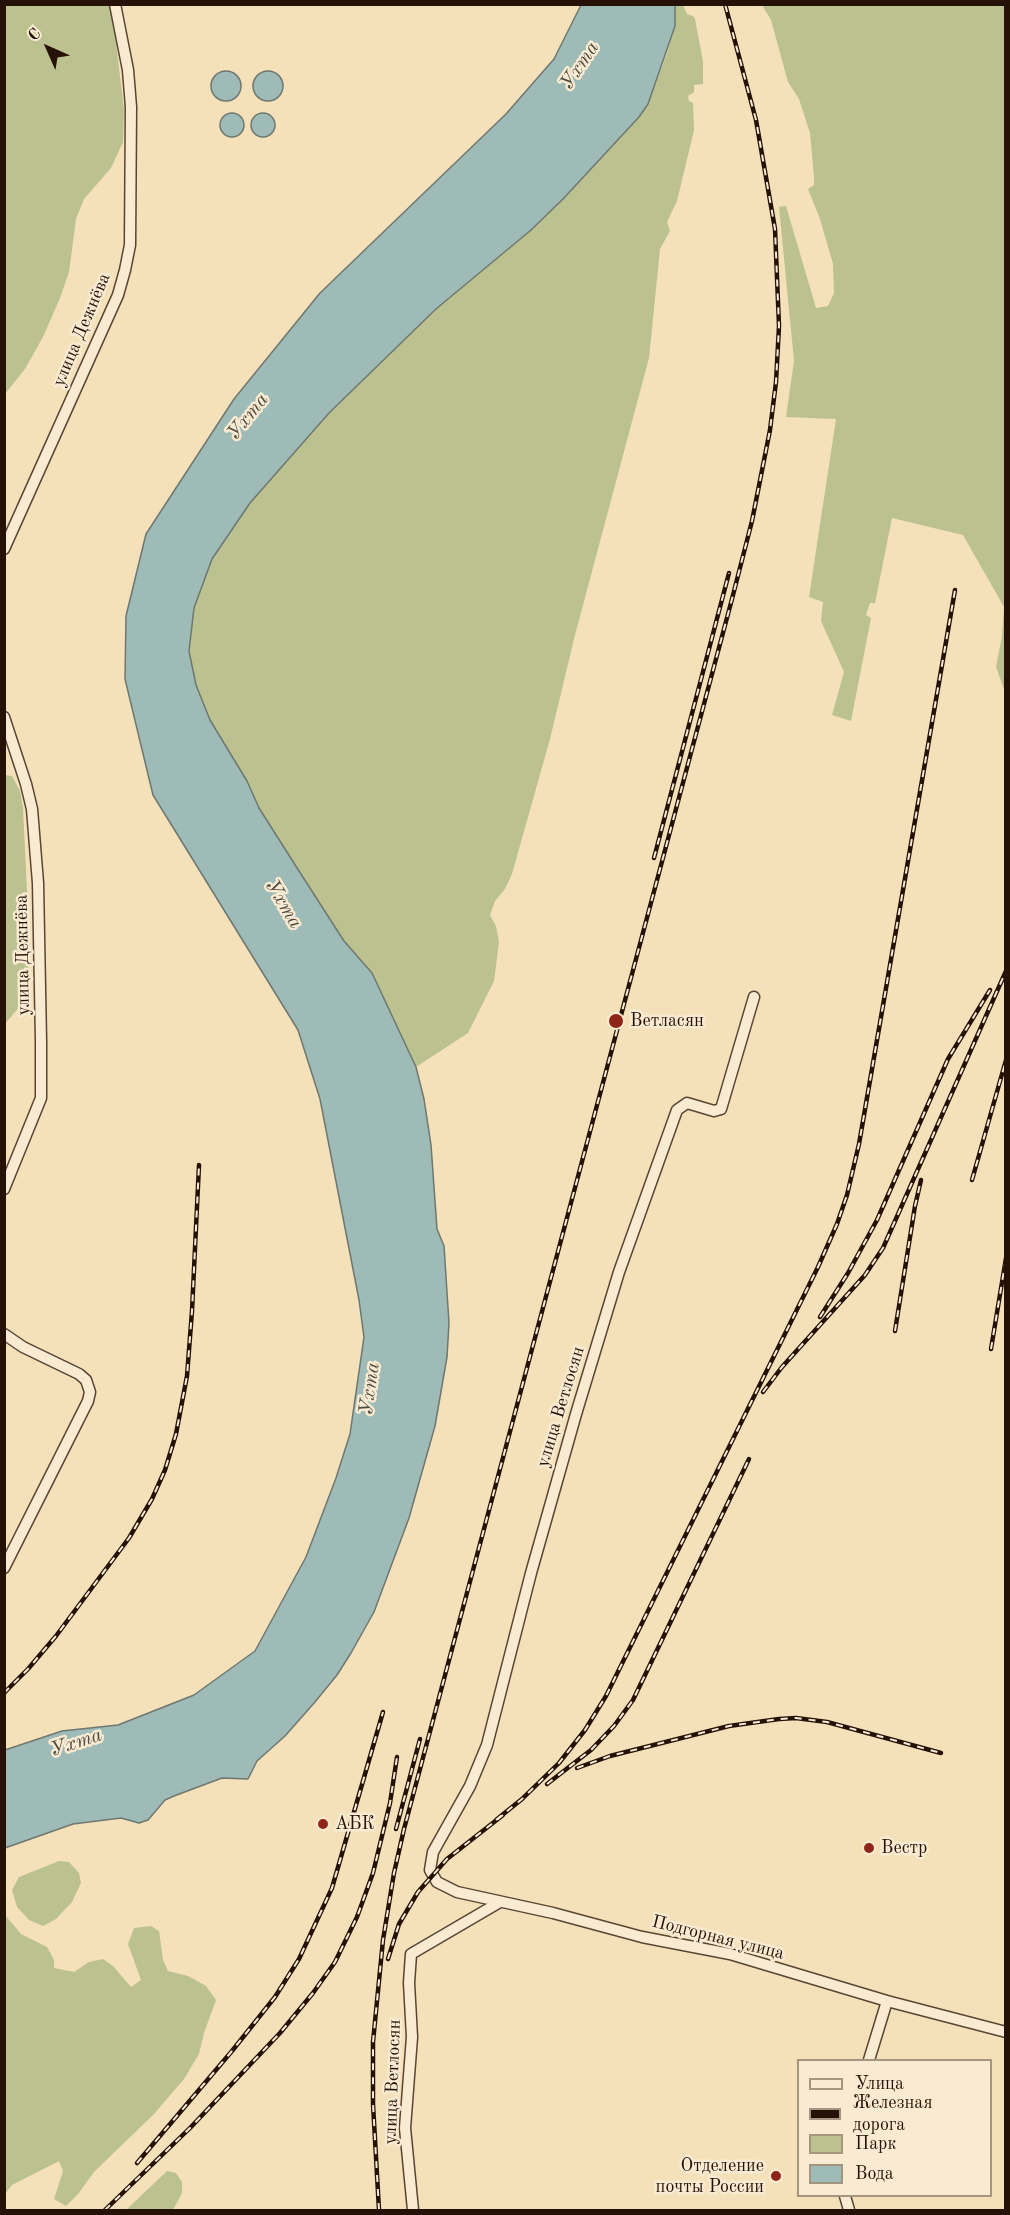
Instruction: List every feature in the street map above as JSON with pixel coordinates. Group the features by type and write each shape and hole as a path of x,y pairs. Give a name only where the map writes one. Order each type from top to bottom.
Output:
{"street":[{"name":"улица Дежнёва","path":"4,549 118,295 125,270 130,245 131,107 127,62 115,4"},
{"name":"улица Дежнёва","path":"4,717 26,784 33,817 38,883 41,1098 4,1189"},
{"name":"улица Ветлосян","path":"430,1870 433,1852 470,1786 491,1731 531,1573 576,1414 624,1257 677,1110 687,1103 714,1111 721,1110 754,997"},
{"path":"4,1334 23,1347 79,1374 86,1380 90,1392 88,1401 4,1568"},
{"name":"Подгорная улица","path":"430,1870 434,1878 446,1888 642,1937 730,1954 887,2001 1005,2032"},
{"name":"улица Ветлосян","path":"413,2211 405,2128 412,2037 409,1983 411,1954 500,1902"},
{"path":"870,2059 887,2001"}],"green space":[{"path":"5,5 116,5 113,18 124,109 123,142 111,168 84,199 76,219 69,272 60,298 43,337 25,369 5,394"},
{"path":"675,5 683,5 687,14 695,19 703,61 703,84 694,85 694,92 688,96 689,101 693,103 694,130 677,201 667,222 670,231 660,249 649,358 575,635 550,739 512,874 505,889 495,901 490,915 496,926 499,942 494,981 468,1033 416,1067 372,973 344,941 299,871 259,808 247,781 210,720 196,685 189,651 194,608 212,559 250,503 329,413 436,309 531,230 639,117 648,104 667,53 675,26"},
{"path":"762,5 1005,5 1005,692 996,667 1002,636 1004,607 963,535 892,518 875,603 870,603 866,615 871,618 851,721 832,715 844,672 821,621 823,602 809,597 836,419 786,417 794,361 779,207 786,206 816,308 828,306 834,293 833,264 820,219 808,189 814,185 810,133 799,99 788,82 771,20"},
{"path":"5,775 12,776 20,791 23,808 30,952 27,981 20,1006 5,1024"},
{"path":"59,1861 69,1862 79,1873 81,1883 72,1902 56,1919 43,1926 29,1920 17,1907 12,1890 19,1877"},
{"path":"5,1915 21,1934 47,1947 54,1960 54,1968 74,1972 89,1962 103,1959 113,1966 131,1987 141,1980 128,1944 134,1928 151,1926 159,1931 163,1960 168,1971 188,1976 206,1986 216,2000 199,2054 184,2079 154,2114 94,2172 66,2206 54,2199 63,2171 59,2161 12,2185 5,2194"},
{"path":"167,2171 176,2173 182,2182 182,2193 173,2210 126,2210"}],"water":[{"name":"Ухта","path":"581,5 675,5 675,26 648,104 639,117 563,199 531,230 436,309 329,413 250,503 212,559 194,608 189,651 196,685 210,720 247,781 259,808 299,871 344,941 372,973 416,1067 424,1099 431,1145 437,1229 444,1246 449,1323 447,1357 435,1426 409,1518 374,1612 351,1653 315,1702 285,1736 257,1761 248,1779 222,1778 174,1796 165,1800 148,1820 139,1823 121,1818 73,1824 5,1848 5,1750 62,1731 118,1725 194,1695 255,1651 306,1557 336,1478 350,1434 364,1337 359,1300 320,1099 298,1030 153,795 125,679 126,616 146,534 234,399 320,293 506,114 554,59"},
{"path":"226,71 232,72 240,80 240,92 232,100 226,101 220,100 212,92 211,86 212,80 220,72"},
{"path":"268,71 274,72 282,80 282,92 274,100 268,101 262,100 254,92 253,86 254,80 262,72"},
{"path":"232,113 237,114 243,120 243,130 237,136 232,137 227,136 221,130 220,125 221,120 227,114"},
{"path":"263,113 268,114 274,120 274,130 268,136 263,137 258,136 252,130 251,125 252,120 258,114"}],"railway":[{"path":"379,2210 373,2104 373,2042 383,1940 394,1873 732,599 752,521 770,430 776,382 779,326 775,229 756,120 725,4"},
{"path":"654,858 729,573"},
{"path":"496,1820 522,1799 559,1763 585,1730 606,1696 818,1267 837,1224 847,1195 859,1144 955,590"},
{"path":"763,1392 782,1367 865,1275 883,1248 1006,971"},
{"path":"820,1317 848,1273 877,1220 948,1059 990,990"},
{"path":"972,1180 1006,1060"},
{"path":"4,1693 56,1636 129,1538 152,1499 165,1470 176,1434 187,1376 199,1165"},
{"path":"895,1331 921,1180"},
{"path":"991,1349 1006,1258"},
{"path":"547,1784 591,1750 614,1726 633,1700 749,1459"},
{"path":"137,2163 275,1997 299,1959 332,1888 383,1712"},
{"path":"577,1768 610,1756 729,1726 796,1718 827,1722 941,1753"},
{"path":"396,1829 420,1739"},
{"path":"105,2210 190,2128 280,2033 335,1962 357,1917 373,1873 390,1803 397,1757"},
{"path":"388,1959 399,1924 418,1892 447,1859 503,1815"}],"place":[{"name":"Ветласян","path":"616,1021"},
{"name":"АБК","path":"323,1824"},
{"name":"Вестр","path":"869,1848"},
{"name":"Отделение почты России","path":"776,2176"}]}
